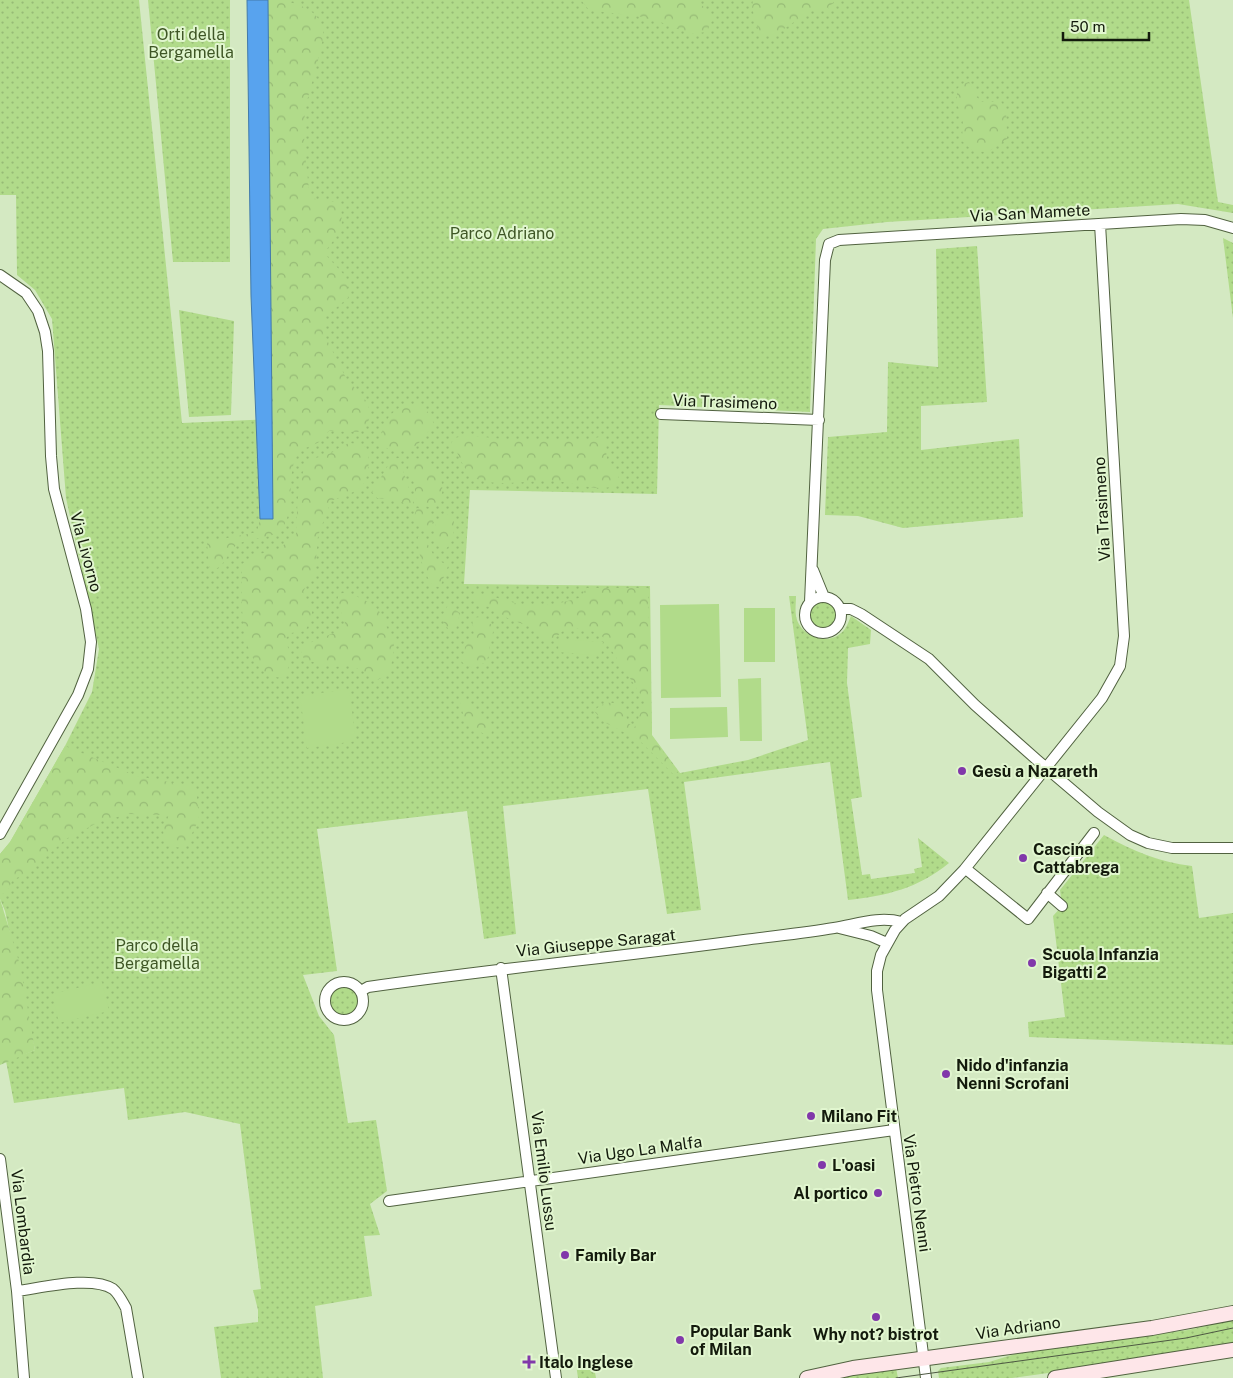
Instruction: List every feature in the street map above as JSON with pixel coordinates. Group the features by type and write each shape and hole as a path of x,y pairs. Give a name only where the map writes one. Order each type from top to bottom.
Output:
{"street":[{"name":"Via San Mamete","path":"818,420 824,260 829,244 839,240 1193,219 1233,228"},
{"name":"Via Trasimeno","path":"1046,768 1109,688 1118,672 1123,649 1100,224"},
{"name":"Via Livorno","path":"0,275 26,294 38,311 45,332 48,351 51,462 54,489 86,609 91,642 88,669 78,695 0,834"},
{"name":"Via Trasimeno","path":"661,414 818,420"},
{"path":"810,602 824,597 834,600 840,610 841,619 837,627 825,634 816,632 809,627 805,619 805,610 810,602 809,589 813,570 818,420"},
{"path":"813,570 824,597"},
{"path":"840,610 851,609 861,614 929,659 981,711 1046,768 1102,816 1140,840 1172,848 1233,848"},
{"path":"887,943 902,922 935,899 964,870 1046,768"},
{"path":"964,870 966,869 1028,919 1094,833"},
{"path":"1047,893 1062,906"},
{"name":"Via Giuseppe Saragat","path":"361,991 368,986 501,968 688,948 835,928 868,920 884,919 902,922"},
{"name":"Via Giuseppe Saragat","path":"835,928 866,934 887,943"},
{"name":"Via Pietro Nenni","path":"887,943 879,963 877,983 926,1378"},
{"name":"Via Emilio Lussu","path":"501,968 531,1180 532,1204 556,1378"},
{"name":"Via Ugo La Malfa","path":"389,1201 894,1130"},
{"name":"Via Lombardia","path":"0,1159 17,1291 24,1378"},
{"path":"17,1291 83,1283 112,1288 121,1298 126,1308 138,1378"},
{"name":"Via Adriano","path":"807,1378 824,1373 924,1358 1152,1328 1233,1313"},
{"path":"1055,1378 1233,1350"}],"green space":[{"name":"Parco Adriano","path":"0,0 139,0 182,423 271,419 268,0 1189,0 1218,202 1233,205 1233,213 1178,204 887,222 823,229 816,239 810,412 659,405 657,494 470,490 464,584 650,586 652,735 680,773 748,760 808,740 789,596 796,596 796,616 803,630 816,638 831,638 838,635 845,629 851,616 871,630 870,644 848,648 847,683 862,797 851,799 862,875 870,874 871,879 915,873 914,869 922,867 918,838 949,863 938,872 914,885 876,896 848,900 830,762 684,782 701,910 667,914 648,789 503,806 516,934 484,939 467,811 317,829 337,971 303,975 319,1016 334,1035 348,1123 376,1120 387,1191 370,1204 380,1235 364,1236 372,1296 315,1306 323,1378 221,1378 214,1327 258,1322 258,1310 253,1290 261,1289 240,1124 185,1112 128,1120 124,1088 14,1103 6,1061 35,1050 5,911 0,899 0,854 10,842 65,746 92,692 99,649 66,498 52,319 35,290 17,275 16,195 0,195"},
{"name":"Orti della Bergamella","path":"148,0 230,0 230,262 173,262"},
{"path":"268,0 285,1 302,6 316,16 323,31 306,106 305,152 310,198 341,203 342,229 324,253 346,277 348,298 325,317 325,336 346,378 367,402 371,415 366,426 358,432 329,431 319,442 299,453 292,475 289,509 282,528 271,536 238,544 216,569 209,567 207,542 257,532 260,519 273,518"},
{"path":"581,0 693,0 704,7 713,19 706,32 691,34 650,18 589,10"},
{"path":"753,0 835,0 828,9 813,9 775,35 760,36 752,8"},
{"path":"969,82 980,102 1001,102 1006,108 1007,139 988,152 973,151 962,141 963,118 957,104 957,89 962,84"},
{"path":"1223,238 1233,243 1233,318"},
{"path":"977,246 987,402 921,406 921,450 1019,439 1023,517 903,528 858,516 825,515 828,437 887,432 888,362 938,367 936,249"},
{"path":"179,310 234,321 231,415 189,417"},
{"path":"408,404 425,409 434,424 420,442 411,449 397,451 384,447 381,444 381,437 385,424 396,410"},
{"path":"466,435 511,440 588,440 599,437 606,440 607,458 620,482 614,486 598,488 557,481 496,483 477,479 468,473 451,443 455,438"},
{"path":"351,443 366,447 368,451 369,462 365,480 357,490 331,501 318,536 315,572 304,590 303,598 312,611 312,618 305,631 291,633 286,638 289,664 285,674 281,678 267,674 257,665 250,653 246,639 242,607 242,564 256,555 279,549 296,534 298,496 305,467 314,459"},
{"path":"399,458 413,501 413,509 400,501 377,498 372,492 392,459"},
{"path":"415,458 425,460 435,467 441,479 441,499 434,509 420,504 416,498 414,483 408,469 410,462"},
{"path":"417,508 427,510 434,518 430,532 422,529 414,516"},
{"path":"446,514 454,517 454,532 450,545 443,551 436,542 434,531 438,521"},
{"path":"418,537 425,539 435,558 448,566 440,587 433,586 424,569"},
{"path":"587,588 648,588 652,736 679,774 673,774 639,740 604,722 594,711 607,703 622,705 629,724 635,727 645,701 600,633 571,628 563,631 547,643 538,630 505,617 494,607 478,606 474,602 475,594 483,594 526,606 556,604 579,598"},
{"path":"347,592 366,601 378,610 394,639 394,652 389,670 385,675 374,681 363,671 349,665 334,667 305,660 301,654 302,646 341,630 345,623 337,601 339,594"},
{"path":"822,600 828,601 836,609 836,621 828,629 822,630 816,629 808,621 807,615 808,609 816,601"},
{"path":"719,604 721,697 661,698 660,605"},
{"path":"448,605 460,613 456,629 449,630 441,618"},
{"path":"744,608 775,608 775,662 744,662"},
{"path":"480,617 492,625 493,632 487,661 472,667 462,662 465,647 474,635 472,618"},
{"path":"559,639 603,642 601,656 558,652"},
{"path":"761,678 762,741 740,741 738,679"},
{"path":"349,689 356,741 307,748 300,696"},
{"path":"460,700 468,700 475,713 493,727 491,734 484,734 465,723"},
{"path":"727,707 728,737 670,739 670,708"},
{"path":"65,746 137,776 196,787 199,819 185,848 165,846 163,829 169,815 128,814 99,822 66,839 33,868 12,881 7,892 0,895 0,854 10,842"},
{"path":"1104,835 1146,855 1168,862 1192,866 1199,918 1233,913 1233,1045 1029,1037 1028,1022 1065,1017 1053,916 1062,906 1060,890"},
{"path":"0,899 20,965 35,1050 0,1065"},
{"path":"102,982 109,1011 59,1023 52,994"},
{"path":"344,987 354,991 358,1001 354,1011 344,1015 334,1011 330,1001 334,991"},
{"path":"1233,1320 1233,1343 1192,1353 1012,1378 939,1378 938,1371 941,1368 989,1362 1015,1354 1188,1330"},
{"path":"593,1361 596,1378 578,1378 576,1364"},
{"path":"896,1368 898,1378 834,1378"}],"water":[{"path":"247,0 268,0 273,519 260,519 251,296"}],"tram line":[{"path":"896,1378 1186,1338 1233,1328"}],"place":[{"name":"Gesù a Nazareth","path":"962,771"},
{"name":"Cascina Cattabrega","path":"1023,858"},
{"name":"Scuola Infanzia Bigatti 2","path":"1032,963"},
{"name":"Nido d'infanzia Nenni Scrofani","path":"946,1074"},
{"name":"Milano Fit","path":"811,1116"},
{"name":"L'oasi","path":"822,1165"},
{"name":"Al portico","path":"878,1193"},
{"name":"Family Bar","path":"565,1255"},
{"name":"Why not? bistrot","path":"876,1317"},
{"name":"Popular Bank of Milan","path":"680,1340"},
{"name":"Italo Inglese","path":"529,1362"}],"park label":[{"name":"Parco della Bergamella","path":"157,954"}]}
